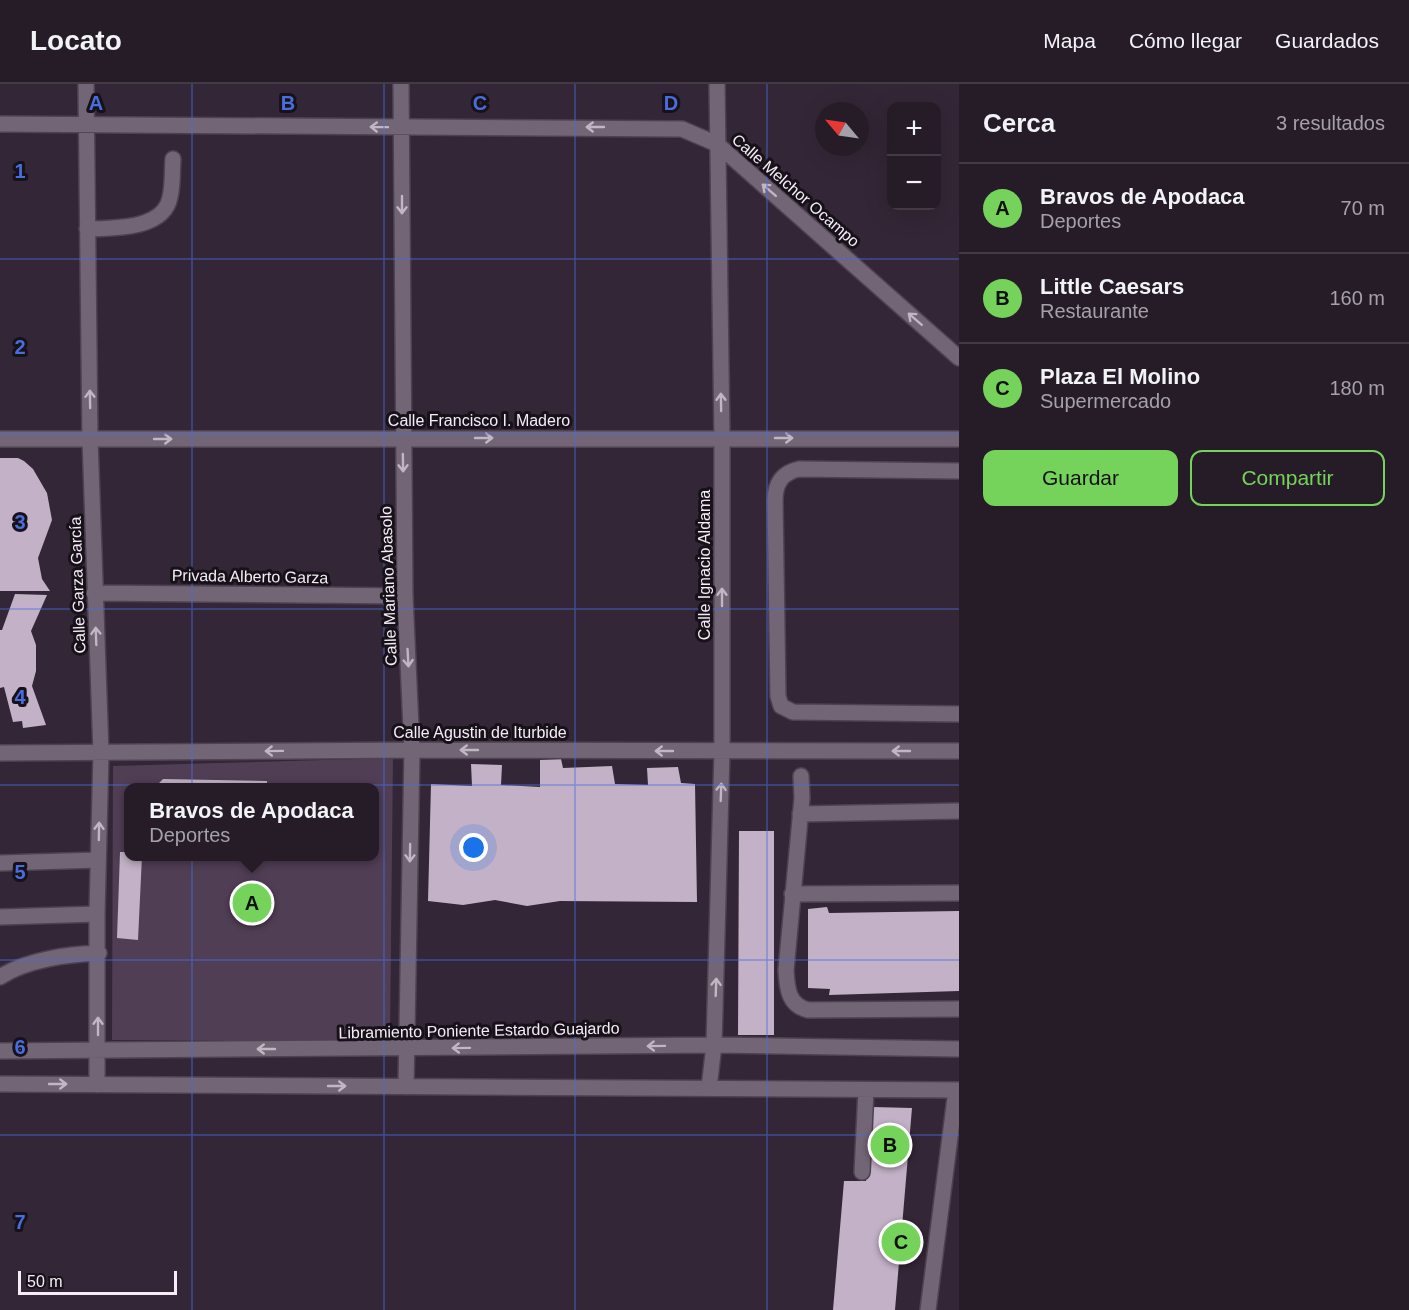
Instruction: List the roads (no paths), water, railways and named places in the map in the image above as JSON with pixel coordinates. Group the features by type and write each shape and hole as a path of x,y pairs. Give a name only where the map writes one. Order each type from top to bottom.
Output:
{"street":[{"name":"Calle Garza García","path":"86,84 90,439 101,753 97,914 99,953 97,1085"},
{"name":"Calle Mariano Abasolo","path":"401,84 405,596 412,750 406,1087"},
{"name":"Calle Ignacio Aldama","path":"709,1088 714,1045 722,751 722,437 717,84"},
{"name":"Calle Melchor Ocampo","path":"0,124 663,127 682,129 717,144 959,358"},
{"path":"87,229 150,222 163,213 170,199 173,159"},
{"name":"Calle Francisco I. Madero","path":"0,440 722,437 959,439"},
{"path":"959,471 799,469 781,478 775,490 778,696 781,706 793,712 959,714"},
{"name":"Privada Alberto Garza","path":"94,593 405,596"},
{"name":"Calle Agustin de Iturbide","path":"0,753 412,750 959,751"},
{"path":"801,776 786,982 791,999 800,1008 959,1009"},
{"path":"800,813 959,811"},
{"path":"0,863 98,860"},
{"path":"792,894 959,893"},
{"path":"0,917 97,914"},
{"path":"0,977 12,969 80,954 99,953"},
{"name":"Libramiento Poniente Estardo Guajardo","path":"0,1051 714,1045 959,1049"},
{"path":"0,1084 957,1090 953,1149 927,1310"},
{"path":"862,1172 866,1090"}],"place":[{"name":"Bravos de Apodaca","path":"252,903"},
{"name":"Little Caesars","path":"890,1145"},
{"name":"Plaza El Molino","path":"901,1242"}]}
